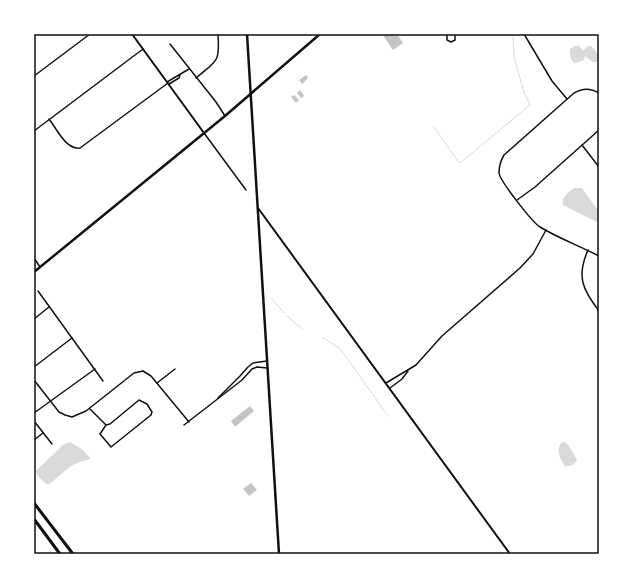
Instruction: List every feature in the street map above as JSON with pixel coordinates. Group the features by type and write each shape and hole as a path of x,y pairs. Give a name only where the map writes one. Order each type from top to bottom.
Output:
{"highway":[{"path":"34,503 73,554"},
{"path":"34,519 60,554"}],"main road":[{"path":"247,34 279,554"},
{"path":"34,272 204,134 320,34"}],"street":[{"path":"34,76 90,34"},
{"path":"132,34 246,190"},
{"path":"196,78 217,59 219,51 218,34"},
{"path":"447,34 447,40 451,42 455,40 455,34"},
{"path":"524,34 552,81 567,99"},
{"path":"170,44 216,102 225,116"},
{"path":"34,131 143,49"},
{"path":"50,119 69,145 74,148 80,148 168,83 179,78 180,75 189,69"},
{"path":"599,93 585,89 579,90 572,94 504,155 500,163 499,172 503,181 533,221 546,230 599,256"},
{"path":"517,200 535,187 599,130"},
{"path":"582,145 599,167"},
{"path":"258,208 510,554"},
{"path":"390,388 402,379 408,371 421,360 442,336 520,268 533,254 546,230"},
{"path":"588,250 582,265 582,279 586,292 599,311"},
{"path":"34,258 40,267"},
{"path":"38,291 103,380"},
{"path":"34,319 49,307"},
{"path":"34,367 72,338"},
{"path":"215,401 248,367 253,364 267,361"},
{"path":"184,426 243,379 252,369 257,367 268,368"},
{"path":"157,383 176,369"},
{"path":"34,413 95,370"},
{"path":"34,380 59,412 69,416 78,415 90,408 134,373 142,371 147,373 157,383 189,422"},
{"path":"386,383 401,373 408,371"},
{"path":"240,376 243,379"},
{"path":"139,400 147,404 152,412 151,415 111,447 100,434 106,425 110,424 139,400"},
{"path":"90,408 106,425"},
{"path":"34,421 52,444"},
{"path":"34,440 43,433"}],"shaded area":[{"path":"575,46 579,46 583,51 588,46 591,46 597,53 599,62 593,62 585,56 584,60 575,63 573,62 570,55 570,49"},
{"path":"574,188 582,188 599,212 599,223 563,205 564,197"},
{"path":"70,442 83,450 91,459 77,463 68,468 49,484 46,484 37,475 36,471 63,445"},
{"path":"562,442 565,442 569,446 577,460 572,465 565,466 560,457 559,448"}],"building":[{"path":"382,34 397,34 403,43 393,50"},
{"path":"306,75 308,78 302,84 299,80"},
{"path":"300,90 304,96 301,98 297,93"},
{"path":"294,95 299,100 296,103 291,97"},
{"path":"250,406 254,411 235,427 231,421"},
{"path":"251,483 257,490 249,496 243,489"}],"waterway":[{"path":"434,127 460,163 530,105 524,92 514,57 513,34"},
{"path":"271,298 284,313"},
{"path":"287,316 302,329"},
{"path":"322,337 339,348 388,416"}]}
